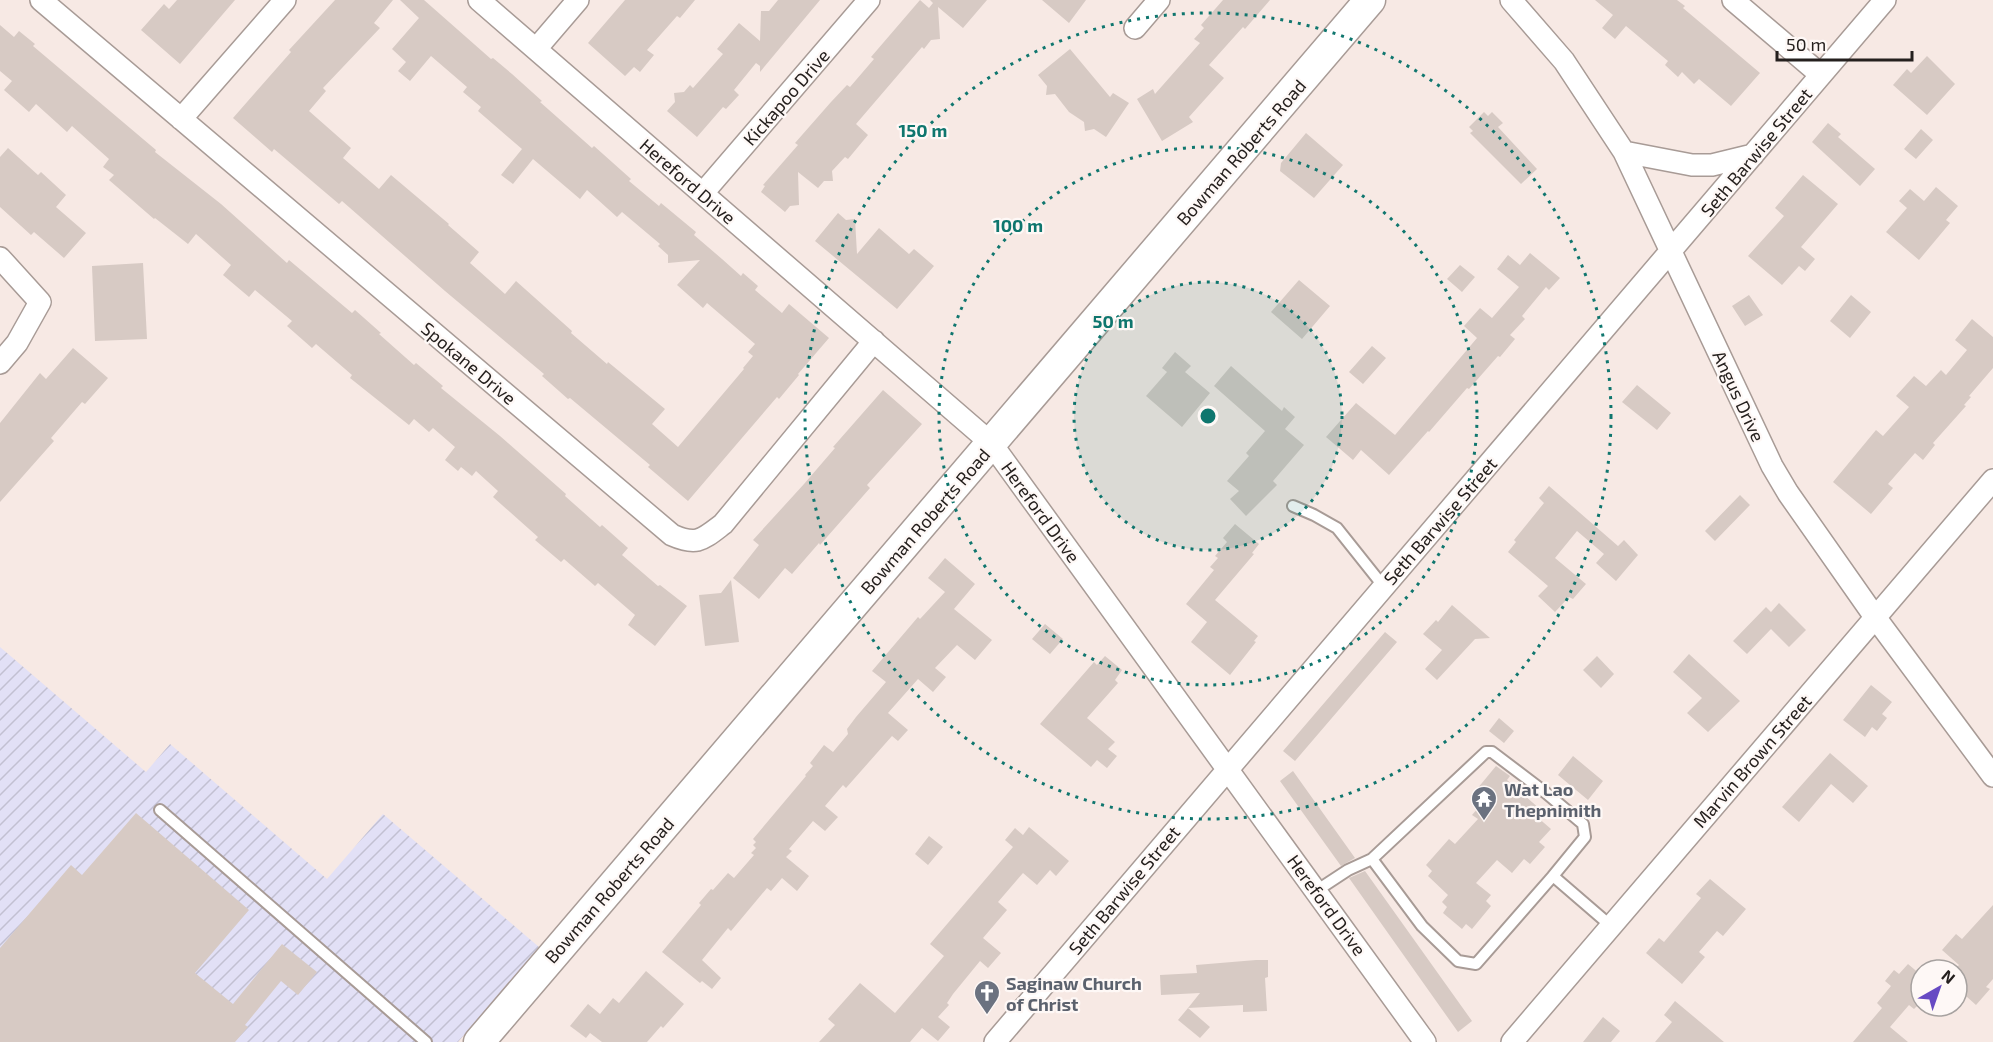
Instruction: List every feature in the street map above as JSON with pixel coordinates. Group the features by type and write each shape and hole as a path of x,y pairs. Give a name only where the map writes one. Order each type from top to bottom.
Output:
{"street":[{"name":"Spokane Drive","path":"41,0 672,536 687,542 704,538 723,524 874,341"},
{"path":"181,119 285,0"},
{"name":"Hereford Drive","path":"479,0 991,443 1425,1042"},
{"path":"536,49 578,0"},
{"name":"Kickapoo Drive","path":"703,193 868,0"},
{"path":"1135,28 1159,0"},
{"name":"Bowman Roberts Road","path":"479,1042 1370,0"},
{"name":"Angus Drive","path":"1511,0 1564,61 1624,152 1772,466 1788,493 1875,617 1993,777"},
{"path":"1733,0 1821,75"},
{"name":"Seth Barwise Street","path":"995,1042 1885,0"},
{"path":"1624,152 1692,165 1712,165 1753,155"},
{"path":"0,258 40,302 16,343 0,363"},
{"name":"Marvin Brown Street","path":"1512,1042 1993,480"}],"lane":[{"path":"1293,506 1337,528 1384,587"},
{"path":"1316,891 1348,870 1372,859 1486,752 1492,752 1583,824 1585,837 1476,964 1458,961 1422,926 1372,859"},
{"path":"160,810 426,1042"},
{"path":"1553,876 1611,926"}],"shaded area":[{"path":"0,647 146,772 170,744 327,879 383,814 539,947 458,1042 0,1042"}],"building":[{"path":"177,0 235,0 180,64 141,30 164,4 169,9"},
{"path":"335,0 393,0 374,23 380,28 323,88 326,91 309,111 351,148 343,158 379,189 391,175 479,252 470,263 505,294 516,281 607,364 608,362 665,409 652,424 678,447 744,369 753,356 748,352 755,344 707,303 703,308 677,285 700,260 668,263 668,255 658,246 660,244 622,212 617,217 587,190 580,199 533,159 513,184 501,175 522,149 478,111 481,107 463,92 467,87 431,56 410,81 398,71 406,62 392,49 419,18 400,0 424,0 491,59 493,58 512,74 592,148 594,146 631,179 629,181 659,206 661,203 696,232 694,235 741,276 743,273 758,286 755,290 782,313 789,304 829,338 779,399 777,397 688,501 648,467 650,465 570,398 568,399 542,376 544,374 342,201 339,204 274,149 272,152 233,118 291,52 289,50"},
{"path":"625,0 695,0 680,18 677,16 647,50 654,55 640,72 634,67 625,76 588,43"},
{"path":"778,0 820,0 760,72 760,66 756,63 734,90 739,95 726,109 723,107 697,137 667,111 675,102 674,93 684,92 690,85 693,88 723,54 717,49 739,23 760,41 761,11 769,11"},
{"path":"920,0 929,8 933,3 930,0 987,0 963,28 938,7 940,39 931,40 924,49 922,47 856,124 868,135 848,159 845,157 832,171 833,181 824,181 818,188 798,172 799,205 790,206 785,212 761,192 765,186 763,185 798,145 795,143 831,102 847,85 850,87 874,59 871,57"},
{"path":"1042,0 1086,0 1069,23"},
{"path":"1223,0 1270,0 1209,65 1224,78 1189,117 1193,122 1162,141 1137,99 1153,89 1155,94 1200,43 1194,39 1204,28 1201,25"},
{"path":"1595,0 1677,0 1685,6 1683,8 1760,73 1731,106 1699,79 1694,84 1682,72 1678,77 1665,65 1668,61 1626,26 1615,39 1602,28 1613,15"},
{"path":"0,25 14,37 19,31 35,44 33,46 156,150 155,152 221,204 287,263 289,260 352,313 355,310 414,365 416,363 443,386 441,388 500,436 600,527 602,525 628,548 622,555 658,586 660,585 687,606 655,646 628,625 635,615 598,583 595,586 564,559 561,562 535,540 538,537 493,497 498,491 476,471 472,476 461,467 458,471 445,460 455,447 433,428 429,432 414,419 409,425 350,378 352,375 316,344 312,348 287,326 292,321 255,290 249,297 223,275 231,265 196,234 188,244 154,219 109,180 114,175 103,167 109,159 72,126 67,132 36,104 29,112 4,90 12,81 0,71"},
{"path":"1070,49 1110,97 1113,93 1129,103 1106,137 1094,129 1085,131 1084,122 1069,112 1055,94 1046,95 1047,86 1038,75"},
{"path":"1927,56 1955,84 1927,115 1893,85 1907,69 1911,73"},
{"path":"1484,112 1488,116 1492,112 1503,123 1498,127 1537,169 1521,184 1470,133 1473,131 1469,127"},
{"path":"1828,123 1841,134 1838,137 1875,169 1860,186 1812,142"},
{"path":"1921,129 1933,140 1916,159 1904,149"},
{"path":"1306,133 1343,165 1314,198 1280,171 1281,163"},
{"path":"8,148 38,175 41,172 66,195 56,207 86,233 64,258 34,232 31,235 0,207 0,157"},
{"path":"1803,175 1838,204 1801,247 1815,259 1805,271 1799,266 1782,285 1748,256 1784,216 1775,208"},
{"path":"1936,187 1958,206 1946,220 1950,223 1919,260 1886,232 1907,208 1899,201 1910,189 1924,201"},
{"path":"838,213 846,220 855,219 857,254 879,228 909,254 914,249 934,266 897,309 815,241"},
{"path":"1530,253 1560,278 1549,290 1546,287 1522,316 1525,319 1510,335 1515,339 1500,357 1498,356 1469,389 1467,388 1389,475 1361,450 1353,460 1326,437 1356,403 1395,435 1477,338 1464,326 1480,308 1492,318 1519,287 1497,269 1508,255 1520,265"},
{"path":"143,263 147,339 95,341 92,266"},
{"path":"1460,265 1475,277 1462,292 1447,279"},
{"path":"1299,280 1330,306 1302,339 1271,312"},
{"path":"1749,295 1763,315 1745,326 1732,306"},
{"path":"1851,295 1871,312 1850,338 1830,321"},
{"path":"1972,319 1993,337 1993,368 1969,396 1971,397 1964,405 1966,406 1933,443 1935,445 1923,460 1915,453 1888,484 1893,488 1871,514 1833,482 1876,430 1883,436 1909,407 1896,396 1914,376 1926,386 1941,370 1946,375 1967,350 1955,340"},
{"path":"1372,346 1386,358 1363,384 1349,372"},
{"path":"73,348 108,378 85,404 82,402 51,438 54,441 0,502 0,423 40,373 46,379"},
{"path":"1175,352 1191,366 1185,372 1210,393 1182,427 1146,396 1167,372 1162,368"},
{"path":"1231,366 1282,411 1284,407 1295,417 1285,429 1304,445 1273,481 1277,485 1246,516 1230,499 1239,491 1227,481 1249,456 1246,453 1265,431 1214,386"},
{"path":"1637,385 1671,413 1657,430 1622,402"},
{"path":"883,390 922,424 867,485 870,488 820,545 819,543 792,574 785,568 759,599 733,578 759,545 753,540 804,484"},
{"path":"1549,486 1618,546 1624,540 1638,555 1616,581 1596,563 1604,554 1577,531 1555,558 1586,584 1573,599 1569,597 1555,612 1538,596 1548,586 1508,552 1516,542 1514,540 1544,503 1539,498"},
{"path":"1740,495 1750,505 1715,541 1705,531"},
{"path":"1235,524 1259,544 1252,553 1254,554 1215,600 1258,636 1254,641 1256,642 1230,675 1191,642 1207,622 1186,604 1214,570 1210,567 1218,558 1215,556 1227,542 1223,538"},
{"path":"945,558 975,584 954,609 992,640 975,660 957,645 935,668 946,677 933,692 918,679 888,713 908,730 898,741 892,736 846,788 843,785 825,806 838,817 825,831 813,821 789,849 792,851 786,857 809,876 797,891 782,878 771,891 767,888 731,931 728,928 702,960 721,978 712,989 702,981 700,983 662,952 701,905 699,903 711,889 713,890 728,873 734,878 754,855 751,853 756,848 753,845 756,842 753,839 806,776 813,766 810,763 824,745 833,752 848,734 847,729 856,717 886,682 872,671 918,617 920,619 945,592 928,578"},
{"path":"731,580 739,642 705,646 699,595 721,593"},
{"path":"1779,603 1806,630 1789,647 1771,629 1747,654 1733,641 1766,607 1771,612"},
{"path":"1452,605 1490,638 1475,639 1437,680 1425,669 1442,650 1423,634 1436,620 1438,622"},
{"path":"1045,624 1063,639 1050,654 1032,639"},
{"path":"1385,632 1397,642 1295,761 1283,751"},
{"path":"1689,654 1740,701 1708,732 1687,713 1702,698 1673,672"},
{"path":"1105,656 1122,670 1115,680 1118,683 1087,718 1115,742 1108,749 1117,756 1107,768 1097,760 1091,767 1040,724 1094,662 1097,665"},
{"path":"1597,656 1614,674 1601,688 1583,670"},
{"path":"1871,685 1892,702 1882,714 1887,718 1877,731 1872,727 1865,737 1843,720"},
{"path":"1499,718 1514,731 1504,743 1489,731"},
{"path":"1830,753 1868,786 1853,803 1831,784 1799,822 1782,807"},
{"path":"1573,756 1603,781 1588,800 1558,775"},
{"path":"1496,766 1510,776 1507,780 1541,810 1536,816 1551,829 1539,842 1545,847 1530,864 1524,859 1512,873 1497,860 1476,883 1491,895 1486,901 1491,906 1472,929 1466,924 1462,929 1443,913 1447,907 1442,902 1448,895 1428,876 1432,871 1426,865 1449,839 1455,844 1478,819 1472,815 1487,798 1477,789"},
{"path":"1293,771 1355,858 1341,866 1280,781"},
{"path":"136,813 249,910 195,973 233,1004 282,944 317,972 298,995 281,981 245,1025 248,1027 235,1042 0,1042 0,948 71,865 82,875"},
{"path":"1029,827 1069,861 1056,876 1050,870 1037,885 1023,873 998,902 1007,910 983,938 1001,953 988,968 980,961 953,994 947,1003 949,1005 938,1017 950,1027 938,1041 922,1028 910,1042 819,1042 835,1025 828,1019 860,983 895,1013 944,956 930,944 1013,847 1005,840 1015,828 1023,835"},
{"path":"929,836 943,847 928,865 915,854"},
{"path":"1365,871 1472,1021 1458,1032 1349,878"},
{"path":"1710,879 1746,909 1723,936 1717,931 1699,952 1705,957 1682,984 1646,953 1659,938 1664,942 1701,898 1696,894"},
{"path":"1993,905 1993,979 1986,987 1990,989 1976,1005 1969,999 1969,958 1951,958 1942,950 1956,934 1962,939"},
{"path":"1268,960 1268,977 1265,978 1267,1011 1243,1012 1243,1005 1188,1008 1200,993 1161,995 1160,975 1197,973 1196,965"},
{"path":"1909,965 1909,1005 1890,1027 1908,1042 1853,1042 1882,1008 1877,1003 1891,986 1885,981 1894,970 1899,974"},
{"path":"646,971 684,1004 647,1042 602,1042 590,1033 586,1038 570,1026 588,1004 600,1014 613,998 619,1003"},
{"path":"1675,1001 1724,1042 1655,1042 1672,1022 1664,1015"},
{"path":"1188,1008 1210,1027 1200,1038 1178,1020"},
{"path":"1603,1017 1620,1031 1611,1042 1583,1042"}],"place":[{"name":"Wat Lao Thepnimith","path":"1484,822"},
{"name":"Saginaw Church of Christ","path":"987,1016"}]}
